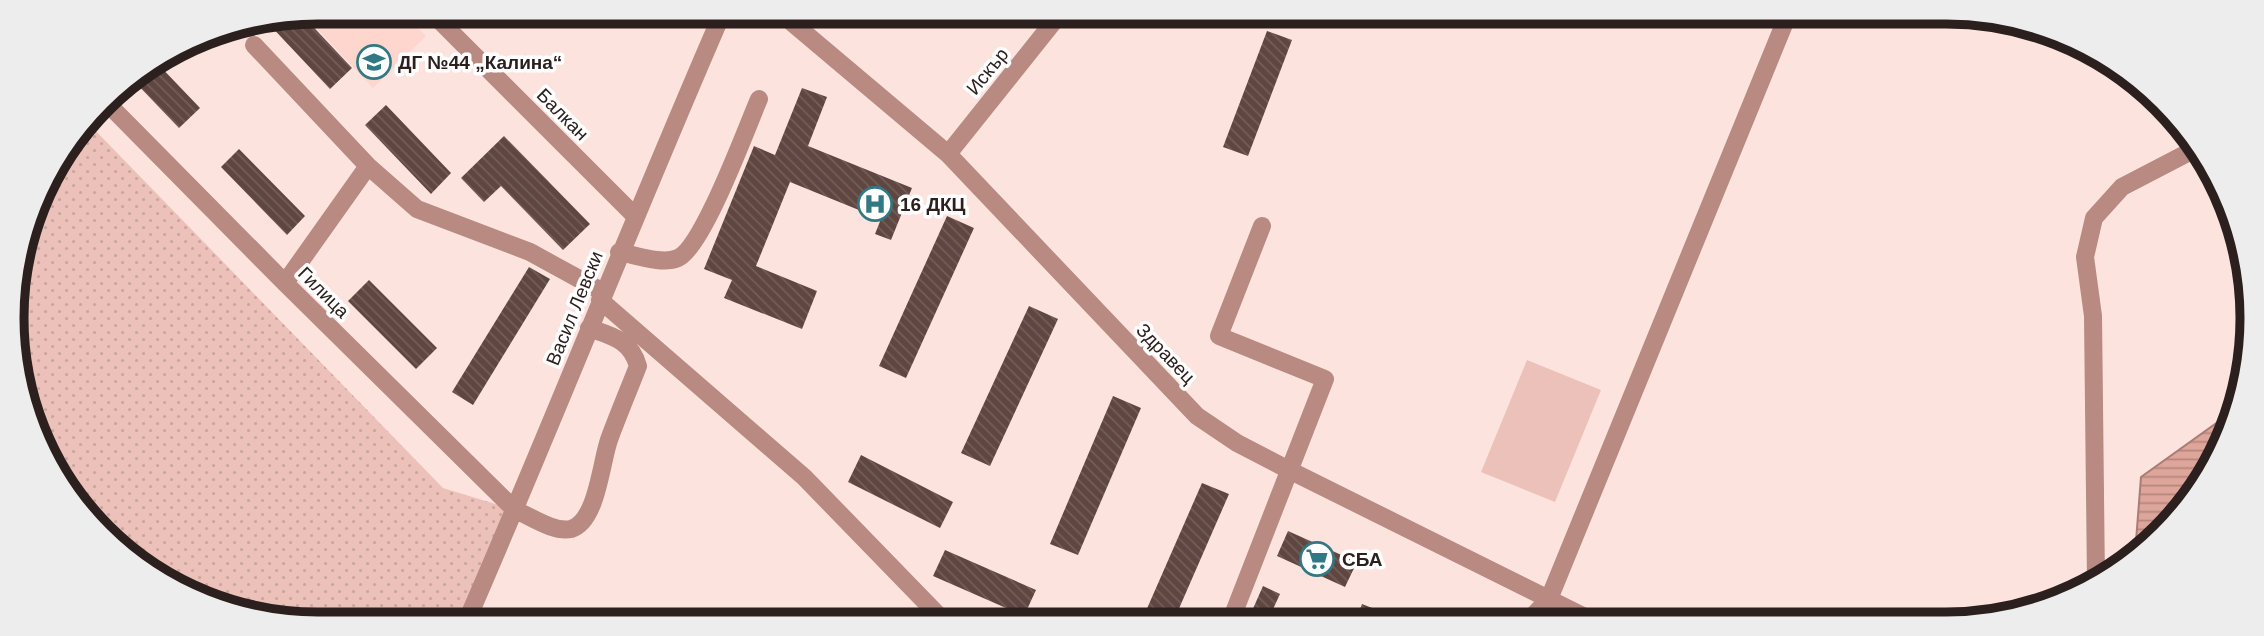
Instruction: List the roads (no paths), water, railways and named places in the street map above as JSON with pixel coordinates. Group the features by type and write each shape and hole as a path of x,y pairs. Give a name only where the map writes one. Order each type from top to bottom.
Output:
{"street":[{"name":"Балкан","path":"443,24 634,215"},
{"name":"Васил Левски","path":"471,612 515,510 634,215 718,24"},
{"name":"Здравец","path":"794,24 948,154 1197,416 1237,443 1289,470 1575,612"},
{"name":"Искър","path":"948,154 1052,24"},
{"path":"1537,612 1549,599 1784,24"},
{"path":"254,45 368,166 429,216 530,252 602,296 804,477 935,612"},
{"path":"619,252 664,260 678,258 690,249 705,225 759,99"},
{"name":"Гилица","path":"112,108 285,284 515,510"},
{"path":"2096,570 2093,316 2085,257 2094,218 2122,187 2188,153"},
{"path":"285,284 368,166"},
{"path":"1234,612 1325,379 1219,336 1262,226"},
{"path":"515,510 559,529 572,529 584,521 597,491 608,440 638,366 634,353 625,341 589,327"}],"place":[{"name":"ДГ №44 „Калина“","path":"374,62"},
{"name":"16 ДКЦ","path":"875,204"},
{"name":"СБА","path":"1317,559"}]}
